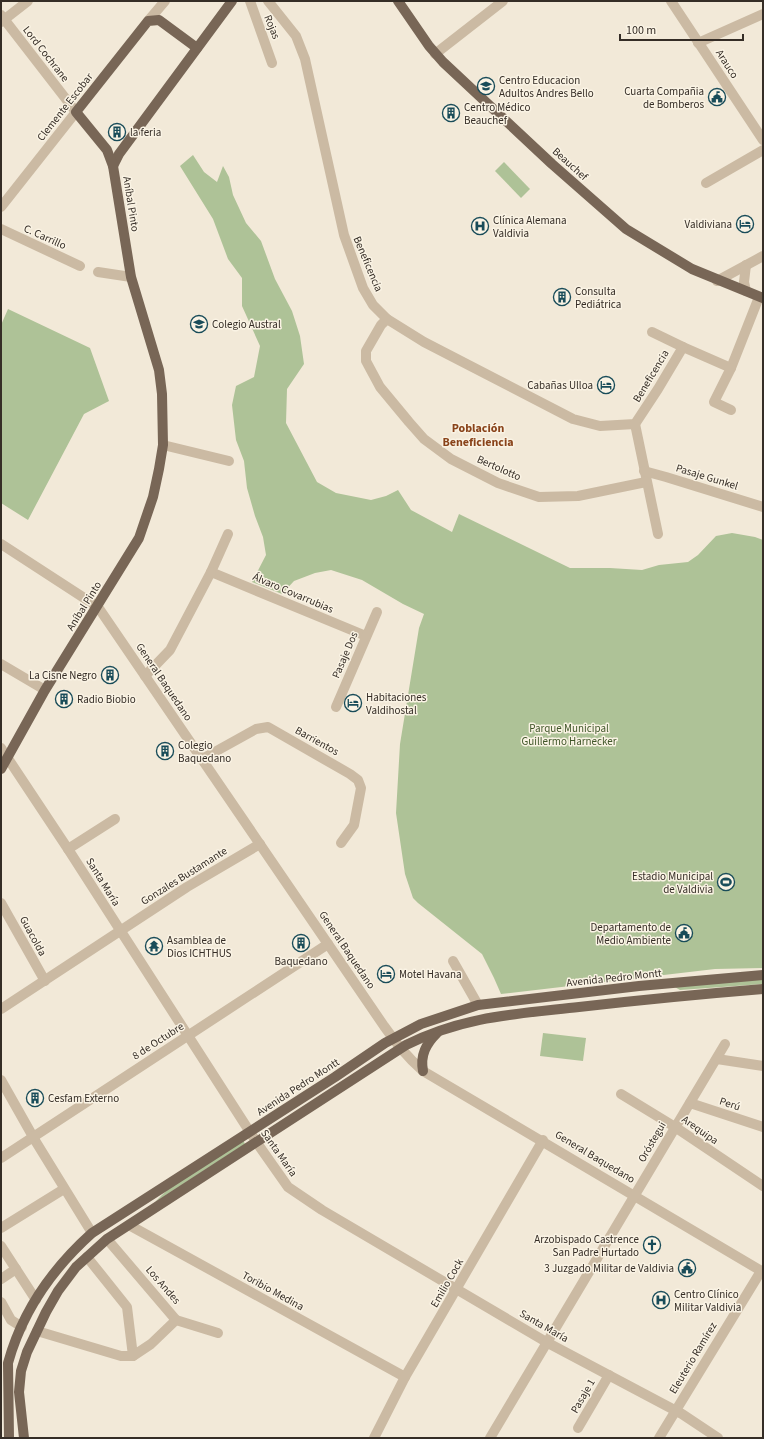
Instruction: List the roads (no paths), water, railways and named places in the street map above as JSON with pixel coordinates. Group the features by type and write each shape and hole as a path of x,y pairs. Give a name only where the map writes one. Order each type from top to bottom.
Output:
{"main road":[{"name":"Aníbal Pinto","path":"1,769 45,690 136,544 145,524 153,497 163,445 164,418 158,370 131,277 113,166 232,1"},
{"name":"Beauchef","path":"398,1 435,54 552,164 626,229 692,269 717,281 761,298"},
{"path":"148,21 159,20 197,48"},
{"name":"Clemente Escobar","path":"76,112 148,21"},
{"name":"Lord Cochrane","path":"76,112 106,150 113,166"},
{"name":"Avenida Pedro Montt","path":"9,1438 4,1362 36,1300 58,1266 92,1233 393,1039 421,1024 478,1005 656,985 763,975"},
{"path":"656,985 658,998"},
{"path":"24,1438 19,1402 20,1381 24,1361 37,1331 58,1291 87,1257 107,1239 400,1049 439,1031 483,1018 658,998 763,989"},
{"path":"423,1071 422,1063 424,1051 430,1040 439,1031"},
{"path":"122,1214 129,1225"},
{"path":"1,1428 8,1416"}],"street":[{"path":"2,19 28,1"},
{"name":"Clemente Escobar","path":"148,21 165,1"},
{"name":"Rojas","path":"250,1 272,63"},
{"name":"Beneficencia","path":"268,1 296,36 302,50 308,71 344,236 363,288 373,305 387,319 424,342 573,419 600,426 635,424 658,389 683,346 731,368"},
{"path":"435,54 503,1"},
{"name":"Arauco","path":"671,1 763,140"},
{"path":"698,42 763,14"},
{"name":"Lord Cochrane","path":"2,19 76,112"},
{"name":"Clemente Escobar","path":"1,208 76,112"},
{"path":"706,183 763,150"},
{"name":"C. Carrillo","path":"1,229 80,266"},
{"path":"717,281 763,256"},
{"path":"746,265 744,282 746,291"},
{"path":"98,272 131,277"},
{"path":"731,410 714,402 731,368 761,298"},
{"name":"Bertolotto","path":"387,319 381,325 366,351 366,361 380,387 409,422 424,439 451,459 498,483 539,497 578,496 646,482"},
{"path":"652,332 683,346"},
{"path":"635,424 658,534"},
{"path":"163,445 229,461"},
{"name":"Pasaje Gunkel","path":"644,472 666,477 763,507"},
{"path":"145,676 170,650 211,572 228,534"},
{"name":"General Baquedano","path":"1,544 98,607 400,1049 423,1071 543,1140 762,1272"},
{"name":"Álvaro Covarrubias","path":"211,572 366,636"},
{"name":"Pasaje Dos","path":"336,707 377,612"},
{"path":"1,664 45,690"},
{"name":"Barrientos","path":"202,759 256,729 268,727 350,774 358,780 361,788 354,825 341,843"},
{"name":"Santa María","path":"1,748 68,849 187,1036 257,1143 288,1187 322,1210 548,1343 675,1410 718,1438"},
{"path":"68,849 115,819"},
{"name":"Gonzales Bustamante","path":"2,1005 45,981 187,887 260,844"},
{"name":"Guacolda","path":"1,903 45,981"},
{"name":"8 de Octubre","path":"1,1158 328,944"},
{"path":"453,961 478,1005"},
{"name":"Oróstegui","path":"490,1438 636,1196 675,1127 725,1044"},
{"path":"717,1059 763,1066"},
{"path":"1,1080 33,1137 92,1233"},
{"name":"Arequipa","path":"622,1094 675,1127 737,1170 751,1176 763,1186"},
{"name":"Perú","path":"690,1103 763,1128"},
{"name":"Emilio Cock","path":"374,1438 405,1377 458,1289 543,1140"},
{"path":"1,1228 64,1189"},
{"name":"Toribio Medina","path":"129,1225 405,1377"},
{"name":"Los Andes","path":"107,1239 176,1320 151,1344 133,1356"},
{"path":"1,1246 36,1300"},
{"path":"37,1331 121,1356 133,1356 127,1307 87,1257"},
{"path":"1,1279 16,1269"},
{"name":"Eleuterio Ramírez","path":"659,1438 762,1272"},
{"path":"1,1302 11,1320 22,1327"},
{"path":"176,1320 218,1333"},
{"name":"Pasaje 1","path":"578,1428 609,1375"}],"place":[{"name":"Centro Educacion Adultos Andres Bello","path":"486,86"},
{"name":"Cuarta Compañia de Bomberos","path":"717,97"},
{"name":"Centro Médico Beauchef","path":"451,113"},
{"name":"la feria","path":"117,132"},
{"name":"Valdiviana","path":"745,224"},
{"name":"Clínica Alemana Valdivia","path":"480,226"},
{"name":"Consulta Pediátrica","path":"562,297"},
{"name":"Colegio Austral","path":"199,324"},
{"name":"Cabañas Ulloa","path":"606,385"},
{"name":"La Cisne Negro","path":"110,675"},
{"name":"Radio Biobio","path":"64,699"},
{"name":"Habitaciones Valdihostal","path":"353,703"},
{"name":"Colegio Baquedano","path":"165,751"},
{"name":"Estadio Municipal de Valdivia","path":"726,882"},
{"name":"Departamento de Medio Ambiente","path":"684,933"},
{"name":"Baquedano","path":"301,943"},
{"name":"Asamblea de Dios ICHTHUS","path":"154,946"},
{"name":"Motel Havana","path":"386,974"},
{"name":"Cesfam Externo","path":"35,1098"},
{"name":"Arzobispado Castrence San Padre Hurtado","path":"652,1245"},
{"name":"3 Juzgado Militar de Valdivia","path":"687,1268"},
{"name":"Centro Clínico Militar Valdivia","path":"661,1300"}],"district":[{"name":"Población Beneficiencia","path":"478,435"}],"park label":[{"name":"Parque Municipal Guillermo Harnecker","path":"569,734"}]}
